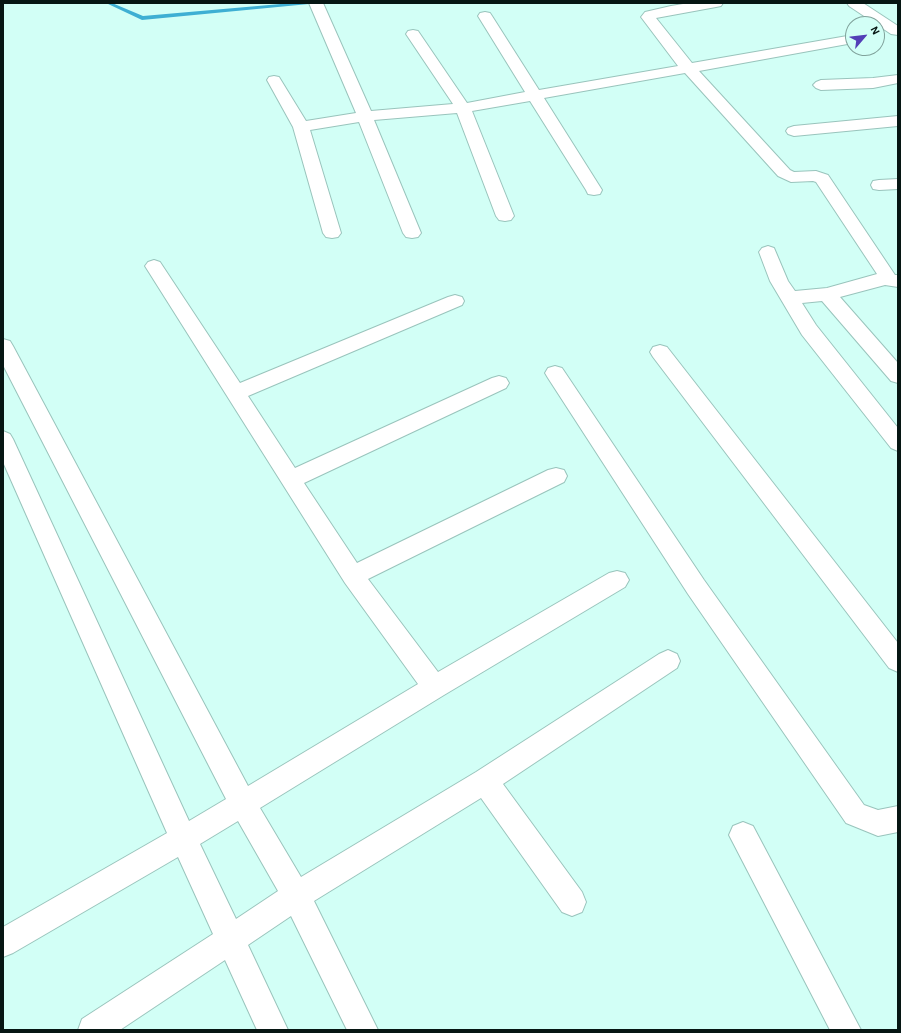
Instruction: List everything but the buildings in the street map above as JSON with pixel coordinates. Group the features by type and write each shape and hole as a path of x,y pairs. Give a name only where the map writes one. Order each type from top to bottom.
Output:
{"street":[{"path":"316,3 365,116 412,233"},
{"path":"716,3 671,10 650,15 648,17 667,44 784,173 791,178 816,176 822,179 891,280 827,294 789,298"},
{"path":"854,3 897,31"},
{"path":"485,16 536,95 594,190"},
{"path":"885,33 897,31"},
{"path":"413,34 463,108 505,216"},
{"path":"301,128 365,116 463,108 845,40"},
{"path":"821,85 874,83 898,79"},
{"path":"274,80 301,128 332,233"},
{"path":"794,132 898,121"},
{"path":"879,185 898,184"},
{"path":"768,252 779,281 809,330 898,443"},
{"path":"154,266 353,576 434,687"},
{"path":"827,294 898,376"},
{"path":"235,393 455,301"},
{"path":"3,346 243,804 296,896 363,1030"},
{"path":"660,352 898,661"},
{"path":"555,373 696,587 855,814 878,823 898,818"},
{"path":"292,479 499,383"},
{"path":"3,439 183,838 273,1030"},
{"path":"353,576 556,476"},
{"path":"3,943 243,804 434,687 617,580"},
{"path":"93,1030 296,896 485,781 668,661"},
{"path":"485,781 572,902"},
{"path":"743,834 846,1030"}],"waterway":[{"path":"108,3 142,18 309,3"}]}
